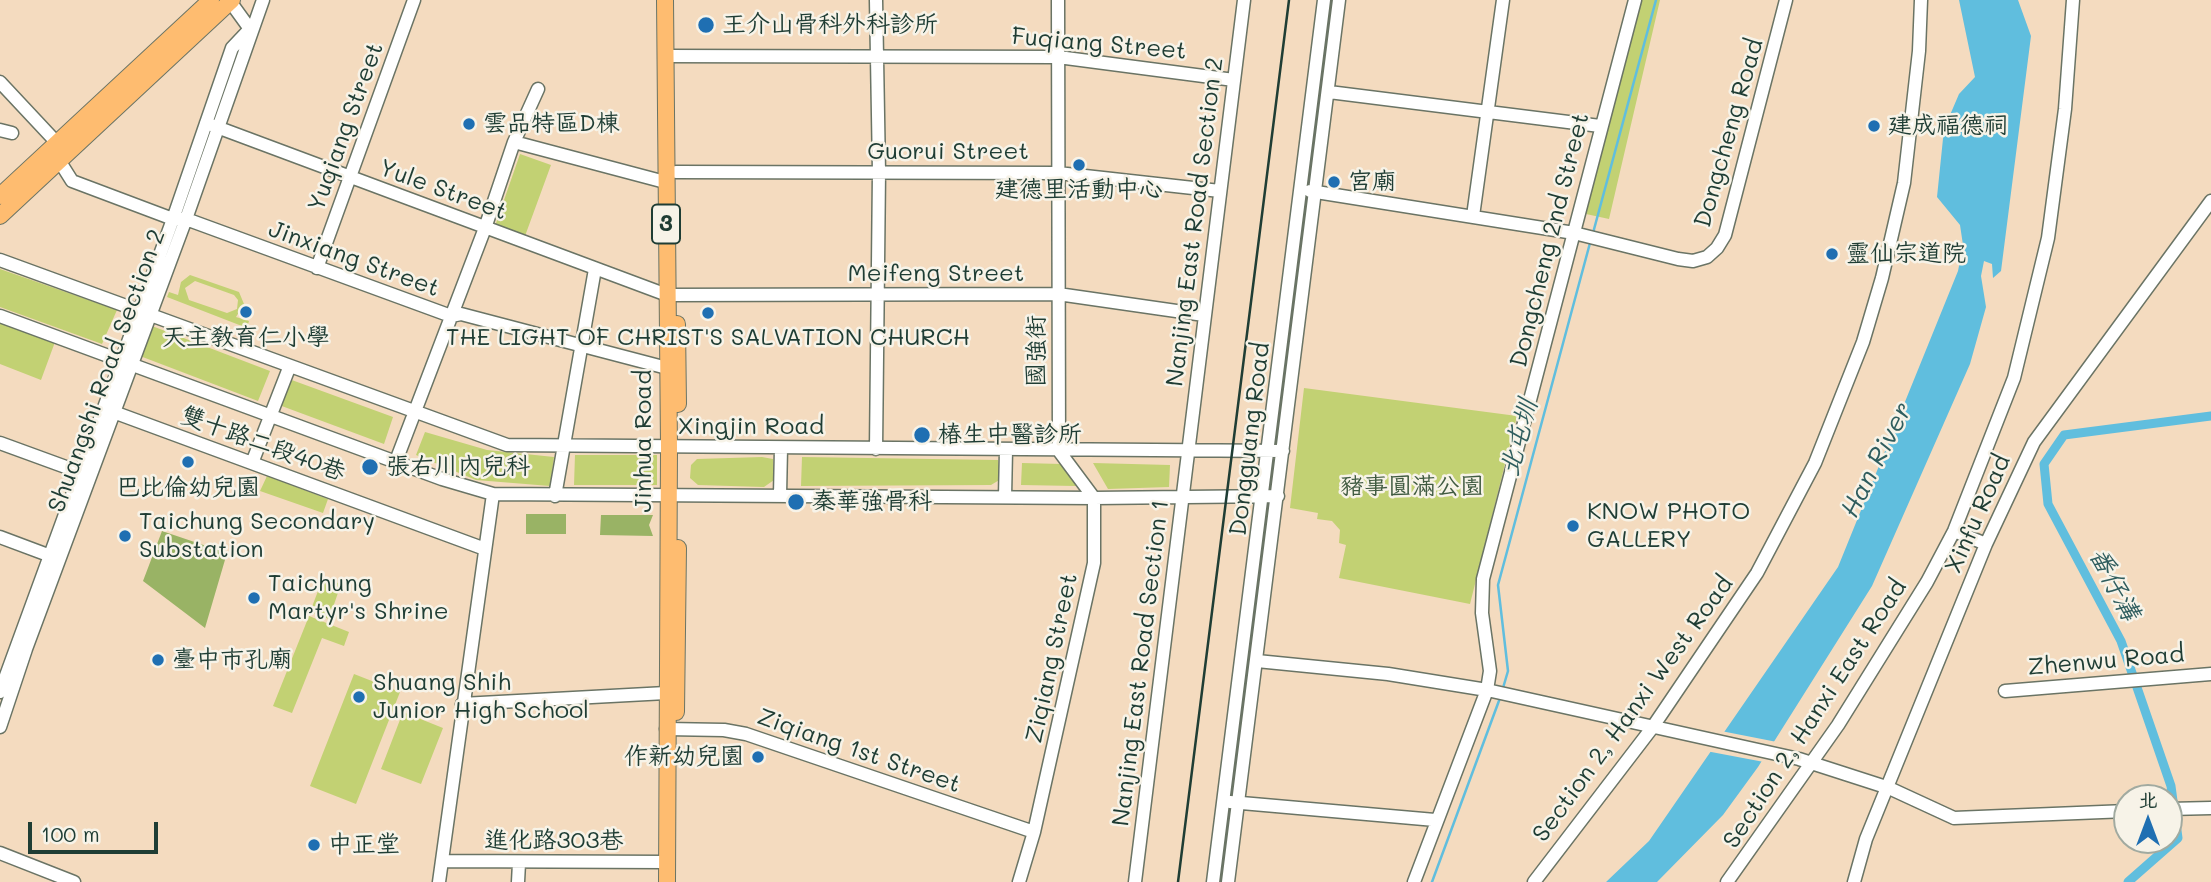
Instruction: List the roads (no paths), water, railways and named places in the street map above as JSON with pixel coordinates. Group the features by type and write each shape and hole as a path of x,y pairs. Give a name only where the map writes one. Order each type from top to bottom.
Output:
{"main road":[{"path":"0,196 211,0"},
{"path":"0,216 230,0"},
{"name":"Jinhua Road","path":"665,0 670,56 673,447 667,882"},
{"name":"Jinhua Road","path":"670,56 675,0"},
{"name":"Jinhua Road","path":"672,294 667,368 673,447"},
{"name":"Jinhua Road","path":"673,496 666,693 671,729 677,882"}],"street":[{"path":"230,0 250,29"},
{"name":"Shuangshi Road Section 2","path":"0,727 84,473 179,219 211,125 232,48 250,29 263,0"},
{"name":"Yuqiang Street","path":"317,268 414,0"},
{"path":"876,0 880,172 876,449"},
{"name":"國強街","path":"1058,0 1059,451"},
{"name":"Nanjing East Road Section 2","path":"1188,450 1244,0"},
{"name":"Dongguang Road","path":"1213,882 1231,803 1257,661 1278,496 1277,451 1302,190 1325,0"},
{"name":"Dongguang Road","path":"1228,882 1231,803 1264,496 1277,451 1316,191 1339,0"},
{"path":"1473,216 1503,0"},
{"name":"Dongcheng 2nd Street","path":"1414,882 1435,820 1488,690 1489,653 1482,613 1483,579 1635,0"},
{"name":"Dongcheng Road","path":"1574,233 1693,261 1707,257 1717,248 1725,235 1786,0"},
{"name":"Section 2, Hanxi West Road","path":"1534,882 1652,728 1756,573 1810,474 1839,405 1879,288 1904,183 1919,51 1921,0"},
{"name":"Section 2, Hanxi East Road","path":"1727,882 1805,761 1880,662 1954,531 2014,377 2048,238 2065,109 2073,0"},
{"name":"Fuqiang Street","path":"670,56 1058,57 1234,80"},
{"path":"0,82 58,144 60,162"},
{"path":"397,461 485,228 514,142 538,89"},
{"path":"1329,92 1600,126"},
{"name":"Yule Street","path":"211,125 594,269 672,294"},
{"name":"Guorui Street","path":"514,142 670,177 880,172 1058,173 1220,191"},
{"name":"Jinxiang Street","path":"60,162 72,181 451,316 461,314 667,368"},
{"path":"1302,190 1574,233"},
{"name":"Xinfu Road","path":"1854,882 1866,839 1986,544 2034,442 2211,201"},
{"name":"Xingjin Road","path":"0,260 289,368 507,445 1277,451"},
{"path":"555,496 594,269"},
{"name":"Meifeng Street","path":"672,294 1058,294 1204,315"},
{"path":"0,316 397,461 442,480 493,494 1094,498 1278,496"},
{"path":"252,463 289,368"},
{"name":"雙十路二段40巷","path":"108,410 485,550"},
{"path":"0,443 84,473"},
{"path":"780,495 781,448"},
{"path":"1005,496 1006,450"},
{"name":"Nanjing East Road Section 1","path":"1135,882 1188,450"},
{"path":"1059,451 1094,498"},
{"path":"439,882 493,494"},
{"name":"Ziqiang Street","path":"1019,882 1034,832 1094,563 1094,498"},
{"path":"1954,531 1986,544"},
{"path":"0,537 55,558"},
{"name":"Shuangshi Road Section 2","path":"0,692 55,558"},
{"path":"1257,661 1388,674 1488,690 1805,761 1889,788 1954,818 2113,811"},
{"name":"Zhenwu Road","path":"2005,691 2211,674"},
{"path":"462,704 666,693"},
{"name":"Ziqiang 1st Street","path":"671,729 724,730 746,734 1034,832"},
{"path":"1231,803 1435,820"},
{"path":"2183,809 2211,808"},
{"path":"0,853 74,882"},
{"name":"進化路303巷","path":"442,861 666,862"},
{"path":"519,863 519,882"}],"water":[{"path":"1959,0 2018,0 2031,36 2001,271 1993,278 1992,264 1984,261 1981,276 1986,307 1970,364 1872,586 1758,767 1723,815 1657,882 1606,882 1649,841 1838,567 1958,271 1963,245 1960,225 1937,197 1944,129 1959,94 1975,77"}],"waterway":[{"name":"北屯圳","path":"1593,233 1656,0"},
{"name":"北屯圳","path":"1503,688 1508,671 1498,585 1590,243"},
{"name":"番仔溝","path":"2128,882 2178,838 2171,786 2121,641 2048,504 2044,464 2064,435 2211,416"},
{"name":"北屯圳","path":"1432,882 1500,698"}],"railway":[{"path":"1178,882 1289,0"}],"place":[{"name":"王介山骨科外科診所","path":"706,25"},
{"name":"雲品特區D棟","path":"469,124"},
{"name":"建成福德祠","path":"1874,126"},
{"name":"建德里活動中心","path":"1079,165"},
{"name":"宮廟","path":"1334,182"},
{"name":"靈仙宗道院","path":"1832,254"},
{"name":"天主教育仁小學","path":"246,312"},
{"name":"THE LIGHT OF CHRIST'S SALVATION CHURCH","path":"708,313"},
{"name":"椿生中醫診所","path":"922,435"},
{"name":"巴比倫幼兒園","path":"188,462"},
{"name":"張右川內兒科","path":"370,467"},
{"name":"秦華強骨科","path":"796,502"},
{"name":"KNOW PHOTO GALLERY","path":"1573,526"},
{"name":"Taichung Secondary Substation","path":"125,536"},
{"name":"Taichung Martyr's Shrine","path":"254,598"},
{"name":"臺中市孔廟","path":"158,660"},
{"name":"Shuang Shih Junior High School","path":"359,697"},
{"name":"作新幼兒園","path":"758,757"},
{"name":"中正堂","path":"314,845"}],"water label":[{"name":"Han River","path":"1877,460"}],"park label":[{"name":"豬事圓滿公園","path":"1412,487"}]}
